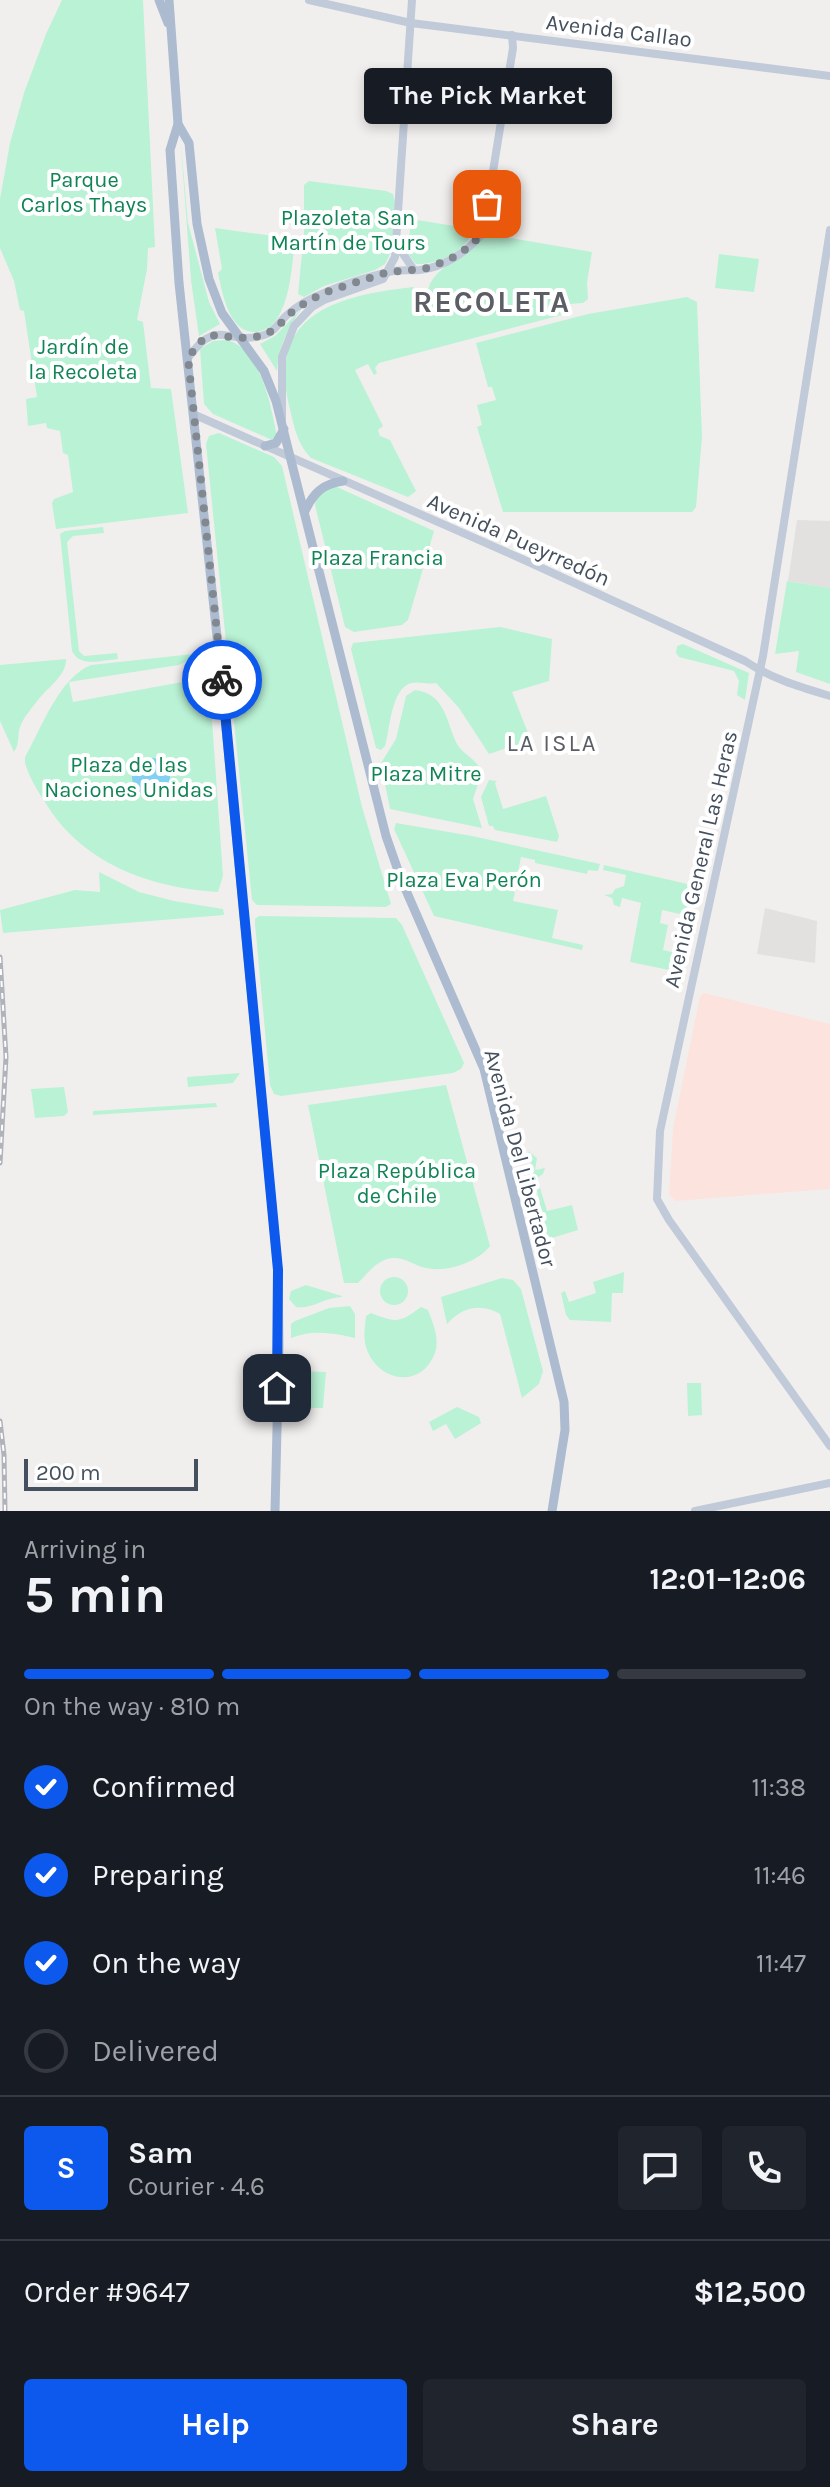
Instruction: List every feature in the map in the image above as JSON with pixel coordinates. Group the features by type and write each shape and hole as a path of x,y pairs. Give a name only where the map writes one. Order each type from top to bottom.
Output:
{"main road":[{"path":"159,0 171,30"},
{"name":"Avenida Del Libertador","path":"169,0 178,124 189,143 197,224 209,279 222,313 264,371 283,425 386,836 401,879 487,1081 564,1402 565,1430 552,1511"},
{"name":"Avenida Callao","path":"309,0 411,23 830,76"},
{"path":"265,446 276,443 283,425 282,357 294,326 318,303 378,281 388,272 398,245 412,0"},
{"path":"188,358 210,335 241,338 268,334 286,316 315,297 388,272 414,270 449,260 469,247 483,233 513,48 512,35"},
{"path":"178,124 170,150 179,283 219,655 278,1270 275,1511"},
{"name":"Avenida General Las Heras","path":"830,230 760,671 660,1131 657,1199 830,1446"},
{"path":"398,245 414,270"},
{"name":"Avenida Pueyrredón","path":"193,414 522,559 745,661 760,671 830,696"},
{"path":"305,511 319,489 343,481"},
{"path":"695,1511 830,1483"}],"shaded area":[{"path":"797,520 830,521 830,588 788,581"},
{"path":"765,908 817,921 815,963 757,954"},
{"path":"704,993 830,1024 830,1189 675,1201 669,1194 673,1128 700,996"}],"green space":[{"path":"62,0 143,0 155,247 148,248 137,320 143,322 151,388 171,389 188,513 56,529 52,503 54,499 73,492 68,455 63,453 60,431 47,428 46,423 28,426 26,399 37,397 24,311 20,310 14,281 0,248 0,199 10,143 24,93"},
{"path":"180,134 188,223 209,302 220,324 199,336 191,280"},
{"name":"Plazoleta San Martín de Tours","path":"309,181 386,191 393,194 395,203 391,252 385,264 324,286 304,297 298,294 304,233 304,185"},
{"path":"411,219 473,229 465,244 450,255 433,262 416,264 408,254"},
{"path":"215,228 295,239 285,301 275,322 266,329 247,331 239,326 228,310 218,273 222,269"},
{"path":"487,234 592,252 588,299 583,303 570,304 572,311 569,313 379,363 374,375 368,364 355,370 383,426 378,430 380,436 390,440 416,491 408,497 311,458 298,439 288,401 285,371 290,346 301,327 317,313 361,296 413,287 421,297 428,292 436,275"},
{"path":"719,254 759,259 754,292 715,288"},
{"path":"687,297 697,302 702,437 696,507 692,512 503,512 477,427 482,425 477,405 496,400 492,387 488,387 476,343 588,314"},
{"path":"302,308 285,338 277,371 260,344 275,336"},
{"path":"226,340 238,345 256,366 277,436 272,440 213,414 204,404 200,349 213,341"},
{"path":"219,433 274,457 282,466 362,807 391,904 386,907 257,905 252,900 206,444 209,436"},
{"name":"Plaza Francia","path":"331,487 434,531 408,620 402,625 354,632 345,627 315,505 317,496"},
{"path":"103,527 104,533 73,536 67,542 79,651 84,656 117,653 118,659 86,661 80,660 72,651 60,534"},
{"path":"787,581 830,588 830,684 796,672 799,651 775,654"},
{"path":"500,627 552,639 549,681 512,692 528,733 528,741 489,754 459,708 436,683 411,683 404,687 395,701 385,746 381,750 376,748 351,649 353,643"},
{"path":"683,644 749,673 745,700 737,695 739,681 734,671 679,657 677,646"},
{"name":"Plaza de las Naciones Unidas","path":"193,654 190,660 179,665 69,682 91,665"},
{"path":"66,659 60,676 23,720 14,752 0,721 0,665"},
{"name":"Plaza de las Naciones Unidas","path":"204,671 209,677 223,876 218,892 167,885 143,878 98,856 60,823 36,788 25,757 52,705 69,682 73,702 193,680"},
{"name":"Plaza Mitre","path":"415,690 433,697 439,703 457,744 480,768 473,799 482,828 390,809 381,763 396,739 406,696"},
{"path":"489,780 497,781 503,809 546,796 559,836 557,842 495,830 489,826 481,797"},
{"name":"Plaza Eva Perón","path":"396,823 600,864 598,871 588,870 587,874 521,857 517,878 511,878 508,889 515,892 513,901 558,910 552,938 583,945 582,950 434,916 394,829"},
{"path":"604,865 692,885 696,903 695,906 688,905 687,910 694,912 693,917 662,910 660,923 668,925 663,950 684,955 681,970 630,962 641,903 622,898 620,907 604,895 624,886 626,875 603,870"},
{"path":"99,872 139,892 223,909 224,915 3,933 0,910 75,890 100,892"},
{"path":"259,916 396,918 402,925 464,1063 461,1069 453,1073 281,1096 274,1094 270,1085 255,924"},
{"path":"240,1073 233,1083 188,1087 187,1077"},
{"name":"Plaza República de Chile","path":"446,1085 490,1246 469,1262 450,1268 431,1269 401,1259 387,1259 358,1283 344,1283 308,1105"},
{"path":"64,1087 68,1112 64,1116 35,1118 31,1089"},
{"path":"216,1103 217,1107 93,1115 93,1111"},
{"path":"528,1151 537,1158 535,1170 545,1168 537,1178 547,1211 572,1205 578,1230 552,1238 547,1235"},
{"path":"624,1272 623,1293 612,1293 611,1322 570,1320 561,1293 565,1291 569,1302 596,1293 593,1282"},
{"path":"394,1277 404,1281 408,1291 404,1301 394,1305 384,1301 380,1291 384,1281"},
{"path":"502,1278 513,1280 521,1289 543,1371 539,1384 522,1398 500,1314 472,1308 447,1324 441,1297"},
{"path":"306,1285 342,1297 296,1307 289,1299 291,1291"},
{"path":"350,1306 355,1314 355,1338 315,1333 291,1338 291,1324 295,1321 329,1308"},
{"path":"421,1307 428,1310 434,1326 437,1342 435,1353 420,1373 410,1377 389,1374 379,1368 366,1347 366,1316 371,1313 398,1320"},
{"path":"293,1371 326,1372 323,1408 293,1408"},
{"path":"687,1383 701,1383 702,1415 688,1416"},
{"path":"457,1407 479,1417 481,1423 455,1439 446,1424 433,1431 429,1422"}],"water":[{"path":"151,758 165,763 170,777 165,791 151,796 137,791 132,777 137,763"}],"railway":[{"path":"0,957 6,1057 0,1163"},
{"path":"0,1421 5,1511"}],"way so far":[{"path":"222,680 188,358 210,335 241,338 263,336 295,309 323,293 388,272 424,269 449,260 483,233 487,204"}],"place":[{"name":"The Pick Market","path":"487,204"}],"district":[{"name":"RECOLETA","path":"492,302"},
{"name":"LA ISLA","path":"552,743"}],"route":[{"path":"222,680 278,1270 277,1388"}],"park label":[{"name":"Parque Carlos Thays","path":"84,192"},
{"name":"Jardín de la Recoleta","path":"83,358"}]}
